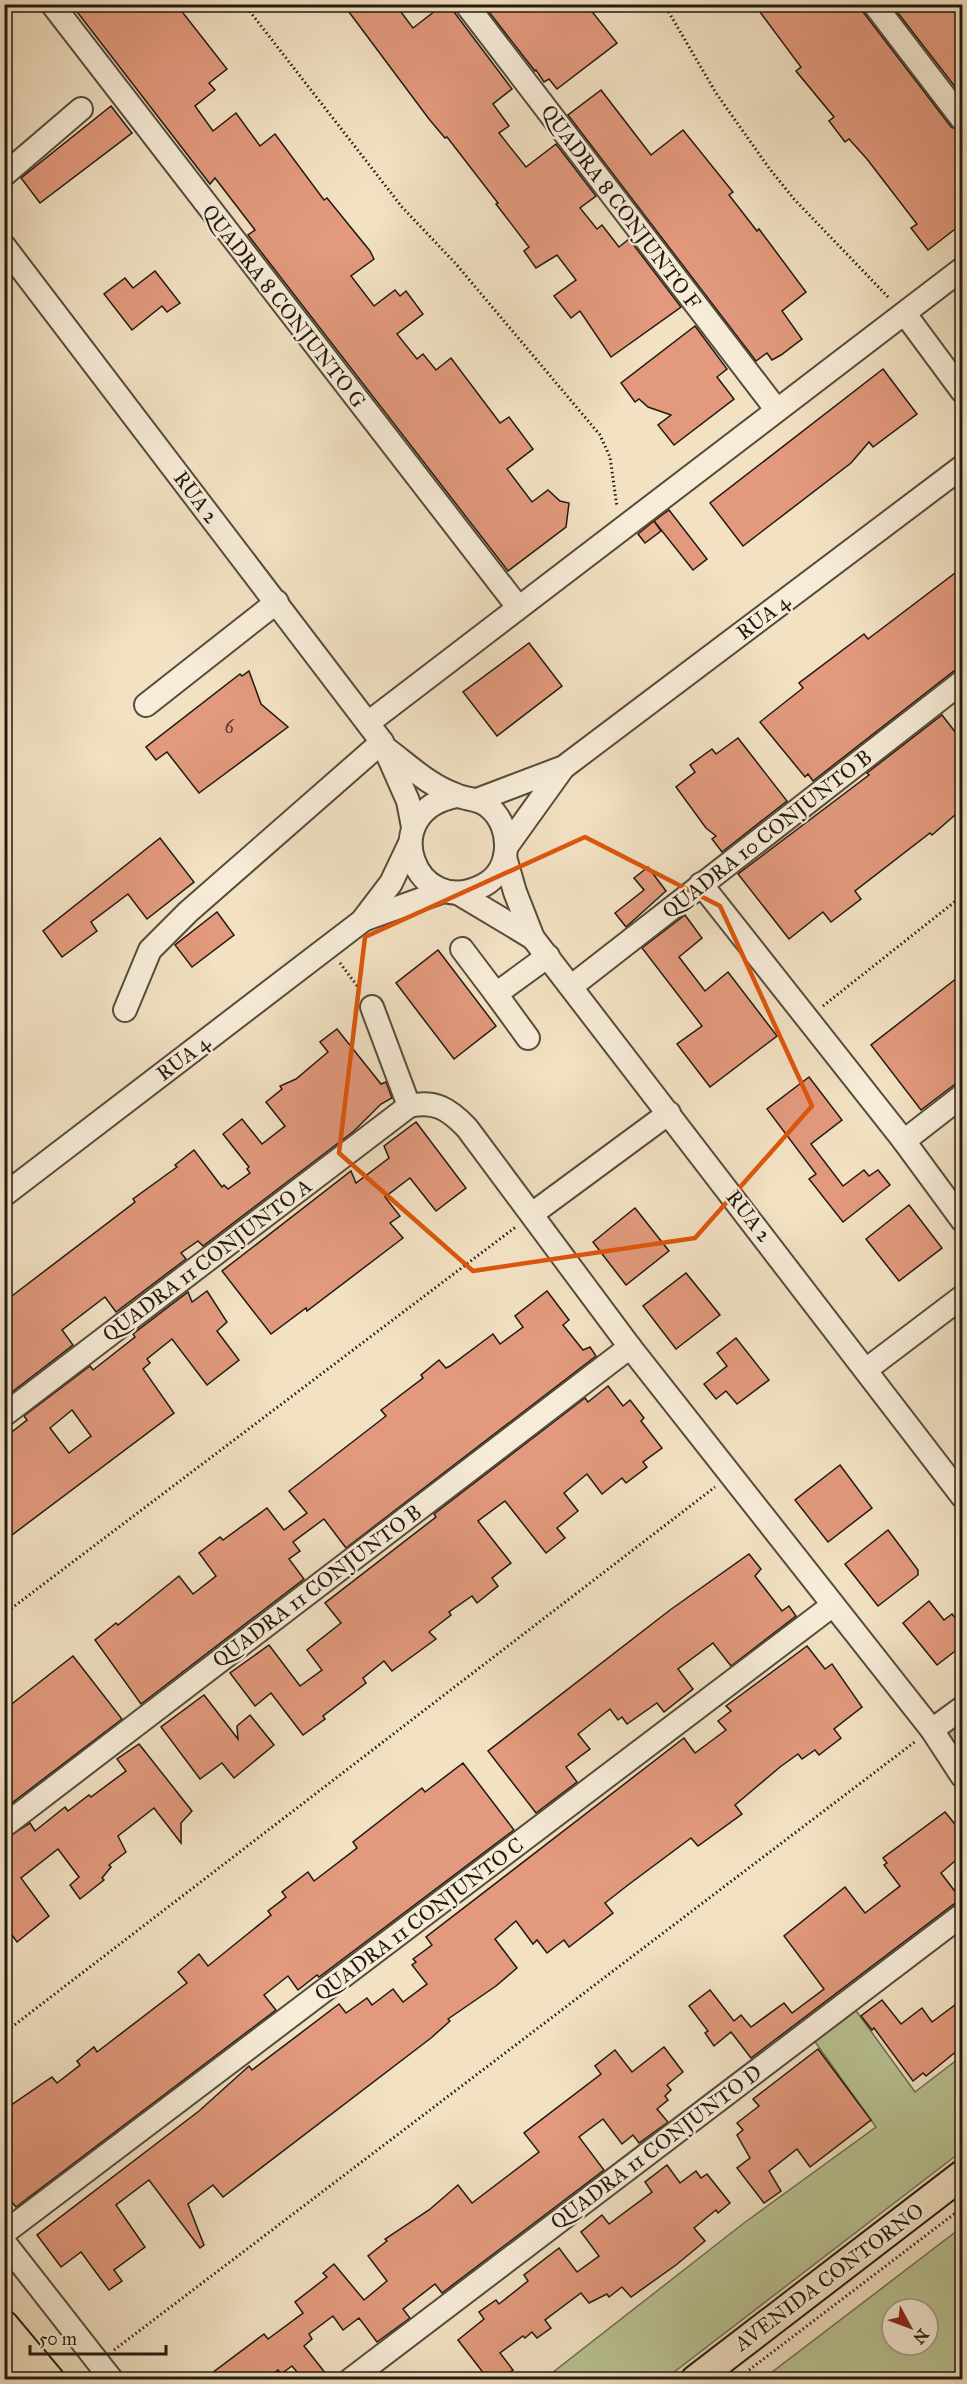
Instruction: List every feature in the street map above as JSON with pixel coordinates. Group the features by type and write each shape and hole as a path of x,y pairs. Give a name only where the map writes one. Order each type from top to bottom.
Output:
{"main road":[{"name":"AVENIDA CONTORNO","path":"695,2379 963,2175"},
{"path":"4,2325 50,2379"},
{"path":"4,2370 27,2379"}],"street":[{"name":"QUADRA 8 CONJUNTO G","path":"52,4 518,608"},
{"name":"QUADRA 8 CONJUNTO F","path":"466,4 776,409"},
{"path":"874,4 963,119"},
{"path":"4,175 81,109"},
{"name":"RUA 2","path":"4,246 384,745"},
{"path":"368,723 776,409 963,269"},
{"path":"905,314 963,391"},
{"name":"RUA 4","path":"564,767 963,467"},
{"path":"146,705 276,602"},
{"name":"QUADRA 10 CONJUNTO B","path":"572,986 963,682"},
{"path":"384,745 427,779 490,807 505,832 506,852 515,892 534,938"},
{"path":"384,745 408,801 412,859 419,873 430,884 451,892 534,938"},
{"path":"125,1010 150,950 188,912 384,745"},
{"path":"362,921 391,883 412,835 431,805 467,798 564,767"},
{"path":"362,921 451,892 474,890 488,883 499,872 506,852 564,767"},
{"path":"701,884 904,1141 963,1221"},
{"name":"RUA 4","path":"4,1195 362,921"},
{"name":"RUA 2","path":"534,938 963,1496"},
{"path":"462,950 528,1038"},
{"path":"496,994 548,956"},
{"path":"372,1006 409,1106 423,1102 451,1111 467,1128 630,1347 932,1730 963,1776"},
{"path":"904,1141 963,1096"},
{"name":"QUADRA 11 CONJUNTO A","path":"4,1415 409,1106"},
{"path":"532,1214 669,1113"},
{"path":"867,1369 963,1298"},
{"name":"QUADRA 11 CONJUNTO B","path":"4,1826 630,1347"},
{"name":"QUADRA 11 CONJUNTO C","path":"4,2234 833,1605"},
{"path":"932,1730 963,1708"},
{"name":"QUADRA 11 CONJUNTO D","path":"350,2379 963,1915"},
{"path":"4,2242 105,2371"}],"path":[{"path":"244,4 402,207 456,264 600,435 610,456 621,528"},
{"path":"664,4 716,93 769,168 794,199 905,314"},
{"path":"807,1019 963,896"},
{"path":"328,947 372,1006"},
{"path":"4,1614 532,1214"},
{"path":"4,2033 731,1475"},
{"path":"105,2371 932,1730"},
{"path":"746,2372 963,2208"}],"highlighted area":[{"path":"585,837 720,906 812,1106 695,1238 473,1271 339,1153 365,937"}],"green space":[{"path":"951,1716 962,1732 962,1776 932,1730"},
{"path":"849,2001 915,2092 962,2056 962,2151 665,2379 543,2380 744,2223 876,2127 808,2032"},
{"path":"962,2227 962,2379 763,2379"}],"building":[{"path":"71,4 176,4 227,69 209,83 215,90 195,106 213,131 236,113 260,146 275,134 324,200 327,198 370,251 374,259 351,276 374,306 395,290 400,296 406,291 423,314 397,334 417,359 423,354 436,370 451,358 500,423 509,417 533,449 507,469 532,502 548,490 560,501 569,503 566,527 508,571 248,235 255,230 215,178 210,184"},
{"path":"343,4 395,4 413,28 444,4 448,4 512,89 493,104 509,126 499,133 526,167 556,144 596,196 580,208 597,229 602,225 619,247 629,239 681,307 611,357 580,311 571,318 554,296 576,280 557,255 536,268 524,251 529,247 496,204 498,203 447,137 445,138 429,119"},
{"path":"499,4 586,4 617,43 557,89 549,79 544,82 489,12"},
{"path":"754,4 861,4 863,12 951,127 963,132 963,223 928,250 911,228 917,224 867,159 849,139 845,142 829,121 834,117 796,71 801,67"},
{"path":"891,4 963,5 963,97"},
{"path":"601,90 651,155 683,130 733,192 729,195 757,231 759,229 806,292 782,311 802,339 781,355 772,360 767,353 756,361 568,115"},
{"path":"111,106 132,133 40,203 21,178"},
{"path":"155,271 180,303 167,312 162,306 132,330 104,294 125,278 133,288"},
{"path":"695,326 727,369 717,377 734,399 674,445 658,425 671,415 648,407 639,399 635,402 621,383"},
{"path":"883,369 917,414 873,447 869,442 851,463 743,546 710,503"},
{"path":"669,510 707,559 693,570 654,521"},
{"path":"654,521 661,531 645,543 638,534"},
{"path":"963,567 963,668 954,671 813,781 808,774 805,777 760,722 803,688 799,683 864,634 868,639"},
{"path":"529,643 562,686 497,736 463,692"},
{"path":"249,671 261,704 288,727 199,793 167,752 156,760 146,747 240,674 242,676"},
{"path":"942,715 963,742 963,808 932,835 930,833 855,891 861,899 831,922 823,912 789,939 738,874 869,775 867,773"},
{"path":"738,738 787,801 722,852 712,839 716,836 706,828 676,787 695,772 690,765 712,749 716,754"},
{"path":"160,838 194,882 147,919 128,894 91,922 97,931 62,957 43,931"},
{"path":"648,867 666,891 626,927 615,913 644,890 634,878"},
{"path":"217,912 234,935 192,967 175,945"},
{"path":"685,915 702,938 679,957 705,991 728,972 777,1036 710,1087 677,1044 702,1026 642,948"},
{"path":"438,950 496,1026 454,1059 396,983"},
{"path":"957,978 963,986 963,1078 921,1110 871,1045"},
{"path":"337,1029 381,1084 386,1082 392,1098 381,1104 354,1131 203,1246 198,1241 181,1253 186,1259 116,1312 105,1297 62,1330 73,1345 8,1395 4,1390 4,1302 135,1202 133,1199 177,1167 175,1165 194,1150 222,1187 224,1185 228,1189 250,1173 247,1169 249,1167 223,1134 242,1119 262,1144 285,1126 266,1102 282,1089 280,1086 296,1079 328,1052 320,1042"},
{"path":"809,1077 842,1120 811,1144 843,1186 864,1170 869,1176 878,1170 890,1185 843,1222 809,1179 816,1174 767,1109"},
{"path":"416,1122 466,1188 436,1211 410,1178 385,1197 400,1216 390,1223 403,1238 307,1311 306,1308 271,1334 222,1271 351,1171 356,1183 389,1158 384,1146"},
{"path":"909,1205 942,1248 899,1281 866,1239"},
{"path":"635,1208 669,1251 626,1285 593,1242"},
{"path":"686,1273 720,1315 676,1349 643,1306"},
{"path":"207,1291 227,1322 217,1331 239,1360 207,1385 172,1339 147,1359 150,1363 143,1369 174,1413 4,1541 4,1438 27,1420 24,1416 90,1366 93,1370 135,1337 133,1334 188,1292 192,1302","holes":["72,1410 91,1436 69,1453 50,1428"]},
{"path":"547,1291 569,1320 563,1325 583,1350 590,1347 596,1356 346,1548 324,1519 293,1542 300,1551 289,1559 304,1579 141,1704 95,1640 116,1623 118,1625 179,1576 193,1594 216,1576 199,1553 220,1537 223,1540 267,1508 284,1530 307,1513 289,1491 386,1416 381,1410 423,1378 421,1375 439,1360 446,1368 493,1334 500,1344 523,1327 515,1316"},
{"path":"736,1338 769,1380 737,1404 726,1391 716,1399 704,1384 727,1366 717,1353"},
{"path":"608,1386 623,1406 630,1400 644,1418 641,1421 662,1448 643,1462 647,1467 626,1483 622,1478 602,1494 587,1474 564,1493 578,1511 557,1528 565,1538 546,1553 505,1501 478,1521 511,1563 492,1578 498,1586 477,1603 472,1596 449,1612 451,1615 429,1632 436,1639 392,1671 384,1661 363,1678 366,1683 323,1716 325,1719 303,1735 271,1693 255,1706 230,1673 269,1645 300,1686 322,1670 307,1650 341,1623 325,1603 436,1517 434,1514 585,1398 588,1402"},
{"path":"840,1465 872,1508 828,1542 795,1500"},
{"path":"888,1530 918,1570 918,1575 878,1606 845,1564"},
{"path":"749,1554 761,1569 755,1576 782,1611 789,1606 796,1616 731,1666 713,1643 678,1669 693,1689 664,1712 657,1703 627,1724 622,1717 618,1720 610,1709 578,1734 590,1749 566,1767 577,1782 536,1813 488,1751 670,1610"},
{"path":"929,1601 944,1620 952,1614 963,1627 963,1645 937,1665 903,1623"},
{"path":"807,1646 825,1669 832,1664 862,1707 834,1729 841,1738 819,1755 815,1750 802,1759 798,1754 780,1767 735,1805 742,1814 698,1846 691,1838 628,1885 605,1903 613,1913 569,1947 564,1940 547,1953 537,1940 533,1944 516,1921 495,1939 517,1968 496,1986 448,2019 450,2021 431,2038 223,2197 213,2185 188,2204 204,2245 200,2248 149,2180 116,2205 145,2247 114,2270 122,2281 109,2290 81,2252 61,2267 37,2235 199,2111 249,2066 252,2070 339,2004 346,2013 367,1998 372,2005 393,1989 403,2002 427,1984 412,1965 416,1962 413,1959 432,1945 426,1937 684,1738 695,1753 726,1730 718,1721 731,1711 726,1706"},
{"path":"73,1656 122,1719 4,1809 4,1710"},
{"path":"204,1695 238,1739 237,1726 250,1715 274,1745 234,1778 222,1763 200,1779 161,1727"},
{"path":"139,1744 192,1811 181,1823 181,1843 154,1808 118,1836 126,1852 109,1865 111,1867 102,1878 104,1880 80,1899 70,1885 79,1877 58,1849 21,1878 49,1916 17,1942 4,1924 4,1839 30,1823 35,1831 65,1807 68,1811 89,1795 91,1797 126,1771 117,1759"},
{"path":"463,1763 514,1830 319,1977 317,1975 298,1990 288,1976 264,1995 276,2010 16,2207 4,2193 4,2120 12,2114 7,2108 52,2077 57,2083 80,2065 77,2061 94,2047 97,2052 187,1983 178,1972 199,1954 208,1966 271,1915 268,1911 286,1897 282,1892 308,1872 314,1881 357,1848 353,1842 422,1788 425,1792"},
{"path":"945,1812 963,1834 963,1854 941,1873 963,1902 954,1904 751,2058 731,2032 714,2046 705,2033 708,2031 689,2006 710,1990 734,2021 741,2015 751,2027 784,2003 792,2013 824,1989 784,1936 845,1887 865,1913 900,1886 884,1865 887,1863 883,1858"},
{"path":"963,1999 963,2046 926,2076 923,2073 913,2081 874,2028 872,2030 861,2016 882,2000 901,2024 922,2008 932,2022"},
{"path":"664,2047 683,2072 667,2085 671,2090 665,2096 668,2100 657,2109 668,2122 639,2143 633,2135 622,2144 603,2119 579,2137 604,2170 442,2293 435,2284 403,2309 410,2318 377,2342 359,2318 343,2330 333,2316 309,2334 312,2339 304,2346 330,2379 303,2379 292,2366 281,2374 278,2370 266,2379 204,2379 264,2334 268,2339 303,2313 295,2302 327,2277 323,2273 334,2264 364,2300 387,2281 368,2256 387,2241 385,2239 429,2210 458,2185 472,2203 539,2152 524,2133 601,2074 595,2066 615,2050 632,2072"},
{"path":"818,2049 871,2120 810,2167 797,2149 769,2171 781,2191 764,2203 737,2168 750,2158 737,2135 743,2130 737,2123 759,2106 753,2099"},
{"path":"667,2165 680,2183 696,2171 701,2178 707,2174 730,2203 718,2213 716,2210 694,2228 705,2241 631,2297 622,2287 609,2297 607,2294 589,2303 581,2293 545,2320 551,2328 537,2338 532,2332 525,2338 523,2336 500,2353 513,2370 501,2379 488,2379 458,2340 484,2319 479,2312 496,2300 499,2304 528,2281 524,2275 559,2248 577,2272 599,2256 581,2232 602,2215 609,2224 652,2192 645,2182"}]}
